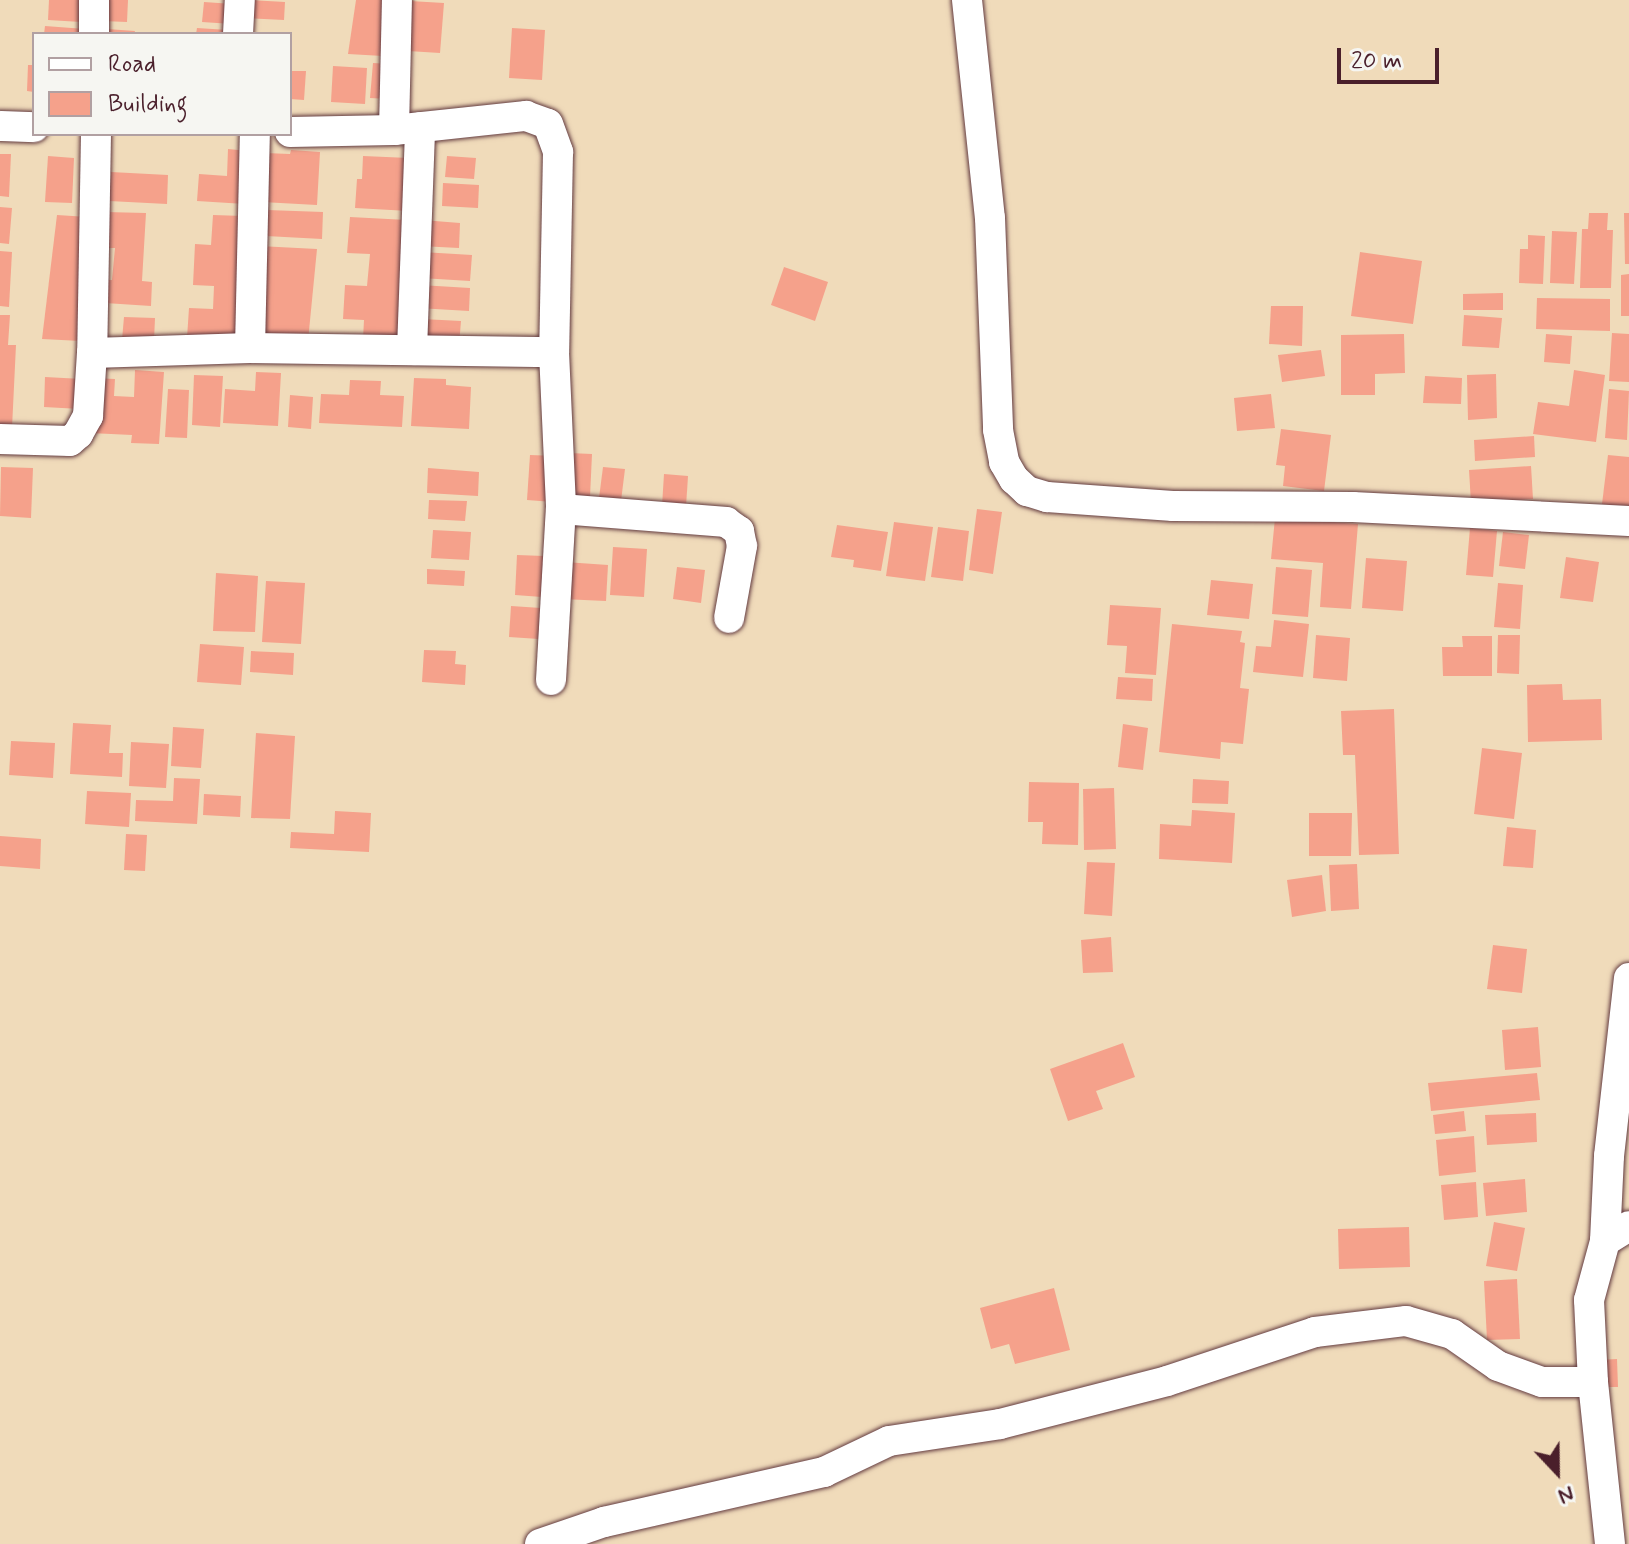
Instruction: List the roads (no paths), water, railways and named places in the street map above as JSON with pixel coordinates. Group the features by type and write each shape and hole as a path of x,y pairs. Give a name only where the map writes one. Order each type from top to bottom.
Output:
{"street":[{"path":"94,0 94,32"},
{"path":"238,32 240,0"},
{"path":"397,0 407,129 412,350"},
{"path":"967,0 990,218 998,430 1004,462 1014,479 1027,491 1047,497 1173,506 1353,507 1629,521"},
{"path":"292,132 407,129 526,116 548,124 558,152 554,352 561,509 551,680"},
{"path":"0,126 32,127"},
{"path":"0,439 70,441 78,434 88,416 96,136"},
{"path":"250,348 255,136"},
{"path":"92,353 250,348 554,352"},
{"path":"561,509 726,522 739,531 742,546 729,618"},
{"path":"1610,1544 1593,1382 1589,1300 1617,1234 1609,1156 1629,978"},
{"path":"540,1544 617,1518 824,1472 889,1441 1000,1424 1167,1381 1315,1332 1406,1321 1452,1334 1498,1366 1542,1382 1593,1382"}]}
